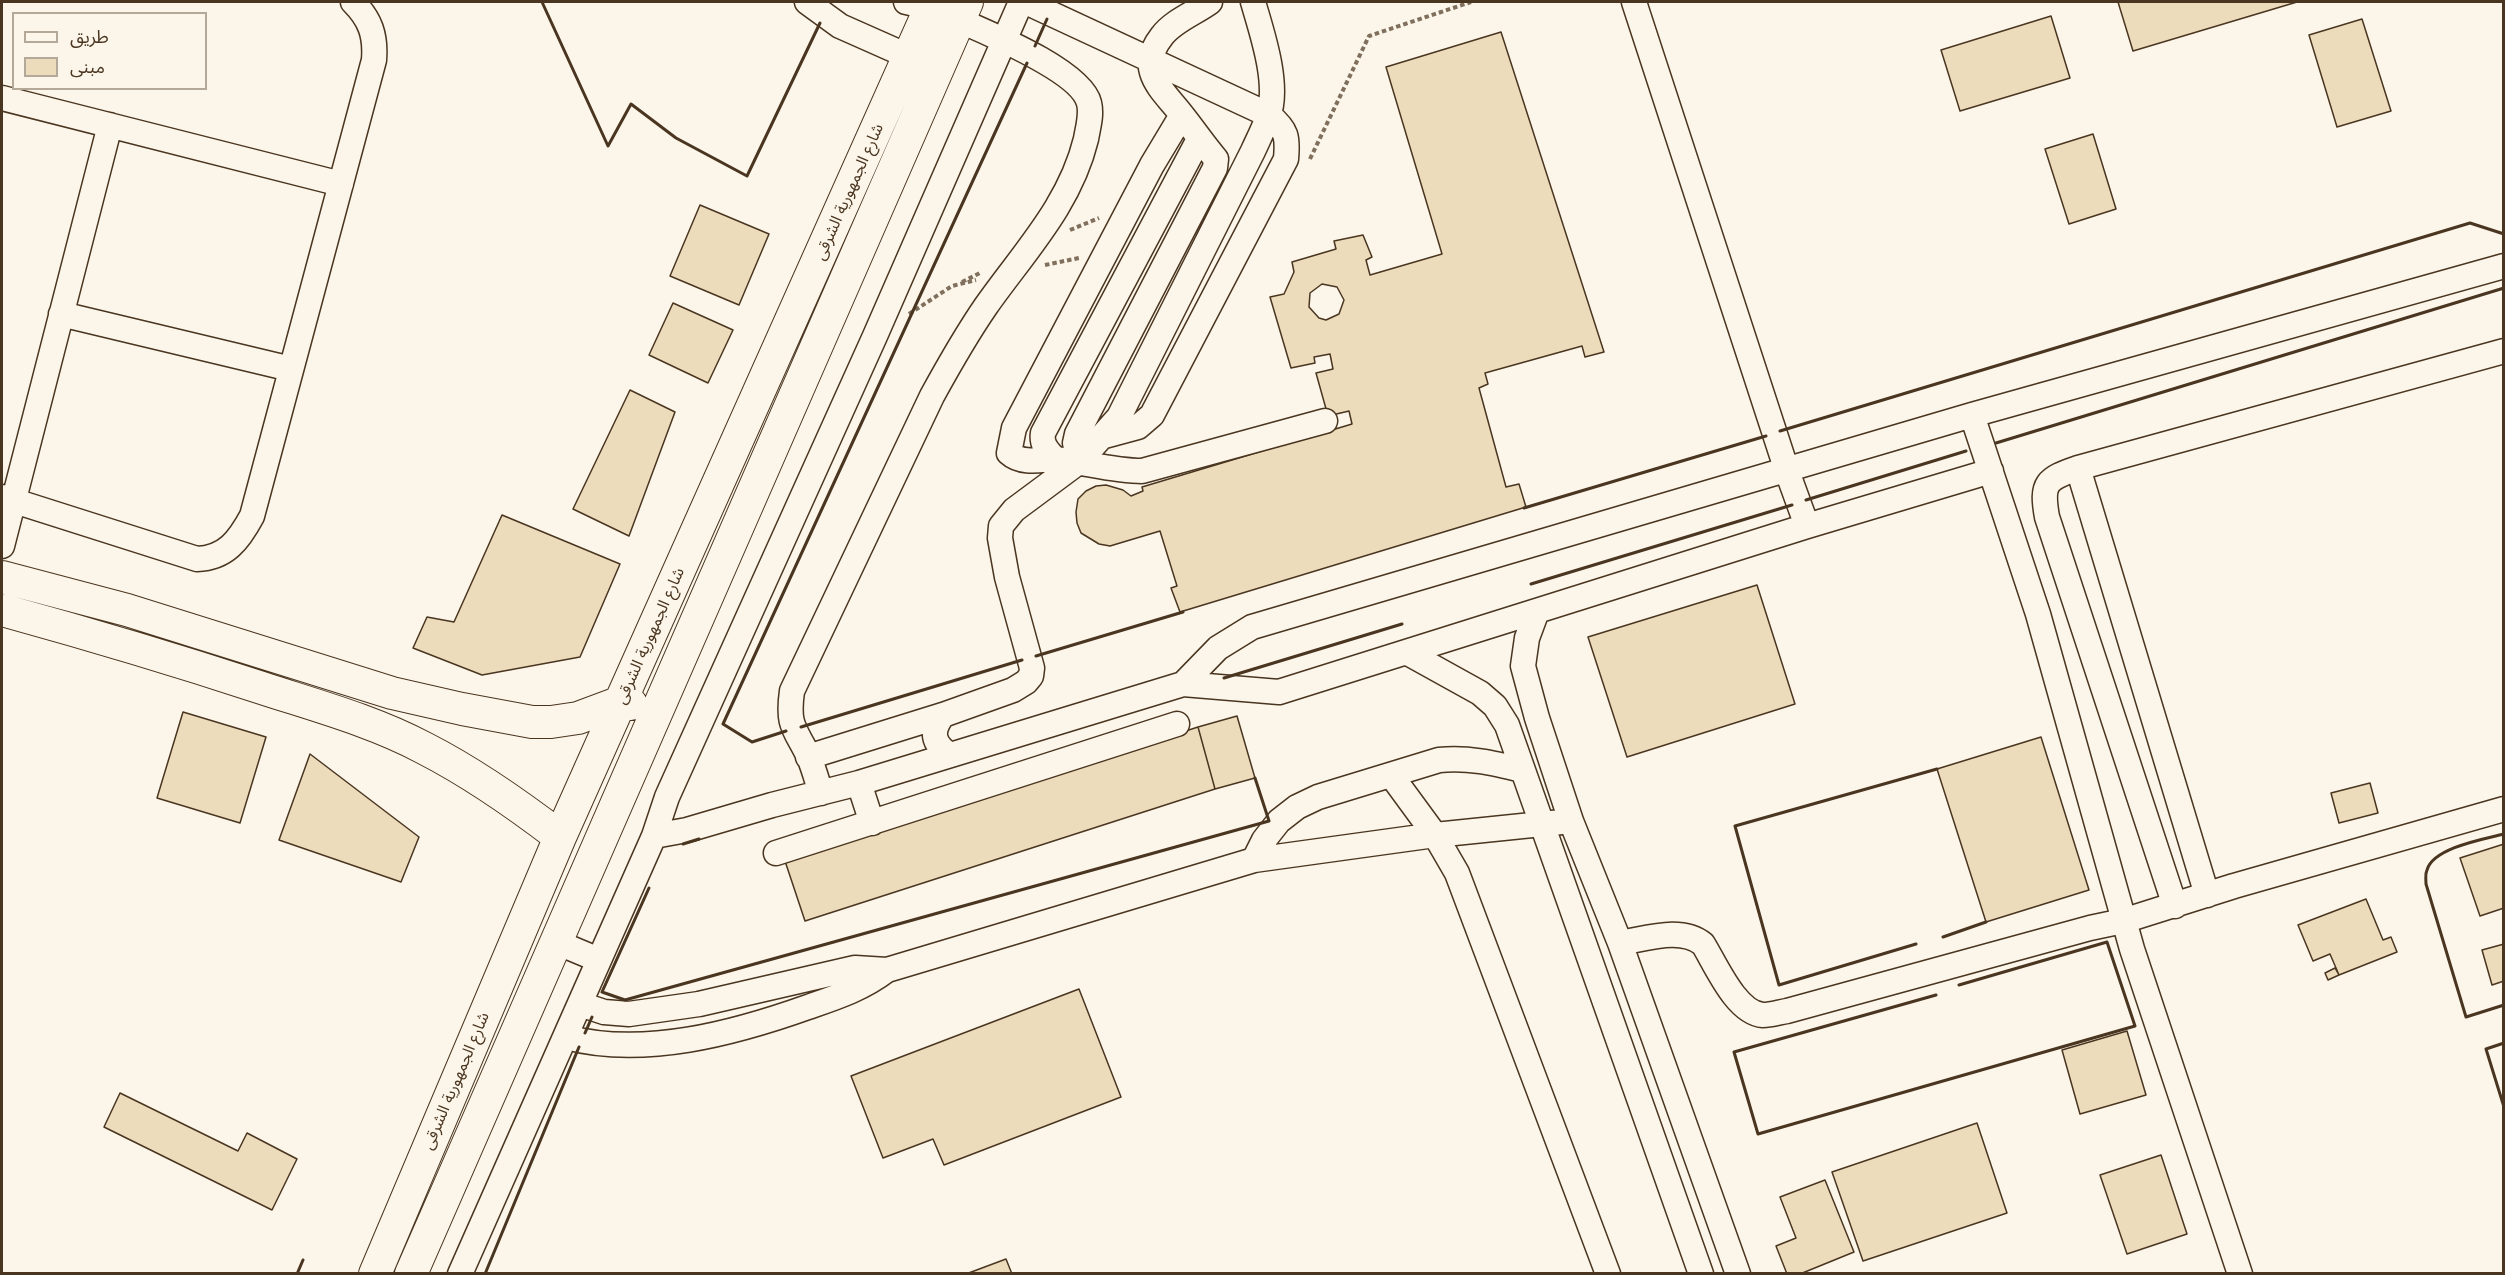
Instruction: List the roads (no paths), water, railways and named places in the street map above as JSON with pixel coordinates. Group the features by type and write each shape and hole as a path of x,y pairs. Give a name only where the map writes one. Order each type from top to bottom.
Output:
{"main road":[{"name":"شارع الجمهورية الشرقى","path":"375,1274 560,837 909,57 939,6"},
{"name":"شارع الجمهورية الشرقى","path":"411,1274 655,710 937,69 939,6"},
{"path":"2,577 127,610 392,693 462,709 532,722 578,718 621,702 655,710"},
{"path":"2,610 117,641 319,706 392,733 470,773 517,803 560,837"},
{"path":"117,641 127,610"},
{"path":"532,905 561,931"}],"street":[{"path":"7,498 197,559 210,559 222,554 232,546 252,516 375,48 371,25 364,13 353,2"},
{"path":"807,2 840,26 937,69"},
{"path":"460,1274 654,836 667,796 875,336 1005,39 1024,2 1151,58 1269,115 1280,123 1286,134 1286,159 1152,415 1138,427 1101,438"},
{"path":"1080,461 1075,443 1077,434 1215,168 1216,159 1152,77 1151,58 1162,35 1210,2"},
{"path":"808,757 943,715 1013,690 1031,676 1032,668 1007,577 1000,538 1001,526 1014,510 1080,461 1119,417 1269,115 1271,93 1267,53 1253,2"},
{"path":"1634,2 1786,471 1807,526"},
{"path":"821,793 808,757 791,725 789,711 792,691 932,396 957,351 987,305 1029,251 1062,201 1084,147 1091,117 1089,101 1076,83 1064,74 1005,39 939,6"},
{"path":"2,98 341,184"},
{"path":"1182,115 1152,165 1014,428 1009,453 1015,459 1026,461 1055,459 1080,461 1128,471 1142,471 1325,421"},
{"path":"2,546 7,498 61,314 110,125"},
{"path":"1055,459 1044,447 1043,433 1199,139"},
{"path":"1183,684 1218,648 1252,627 1972,415 2504,267"},
{"path":"61,314 291,369"},
{"path":"2175,906 2047,517 2044,497 2049,481 2053,477 2078,468 2504,351"},
{"path":"1972,415 2038,614 2123,921 2240,1274"},
{"path":"2078,468 2206,895"},
{"path":"654,836 687,830 859,783 1183,684 1279,692 1807,526 1991,471"},
{"path":"1537,611 1527,638 1523,666 1537,718 1571,821 1620,943 1738,1274"},
{"path":"1406,652 1480,693 1495,706 1507,725 1701,1274"},
{"path":"943,715 936,724 934,741 939,748 950,755"},
{"path":"776,853 1177,724"},
{"path":"1254,860 1264,840 1279,821 1297,807 1318,797 1439,760 1459,758 1478,760 1522,770"},
{"path":"1391,775 1435,835 1457,873 1608,1274"},
{"path":"859,783 872,824"},
{"path":"1620,943 1684,933 1696,938 1703,944 1734,996 1746,1009 1762,1015 1787,1011 2123,921 2504,809"},
{"path":"566,1037 582,1041 625,1045 709,1035 773,1019 856,990 887,970 1254,860 1435,835 1571,821"},
{"path":"561,931 599,960"},
{"path":"580,1004 604,1012 629,1014 699,1004 855,968 887,970"},
{"path":"1665,1172 1698,1159"}]}
